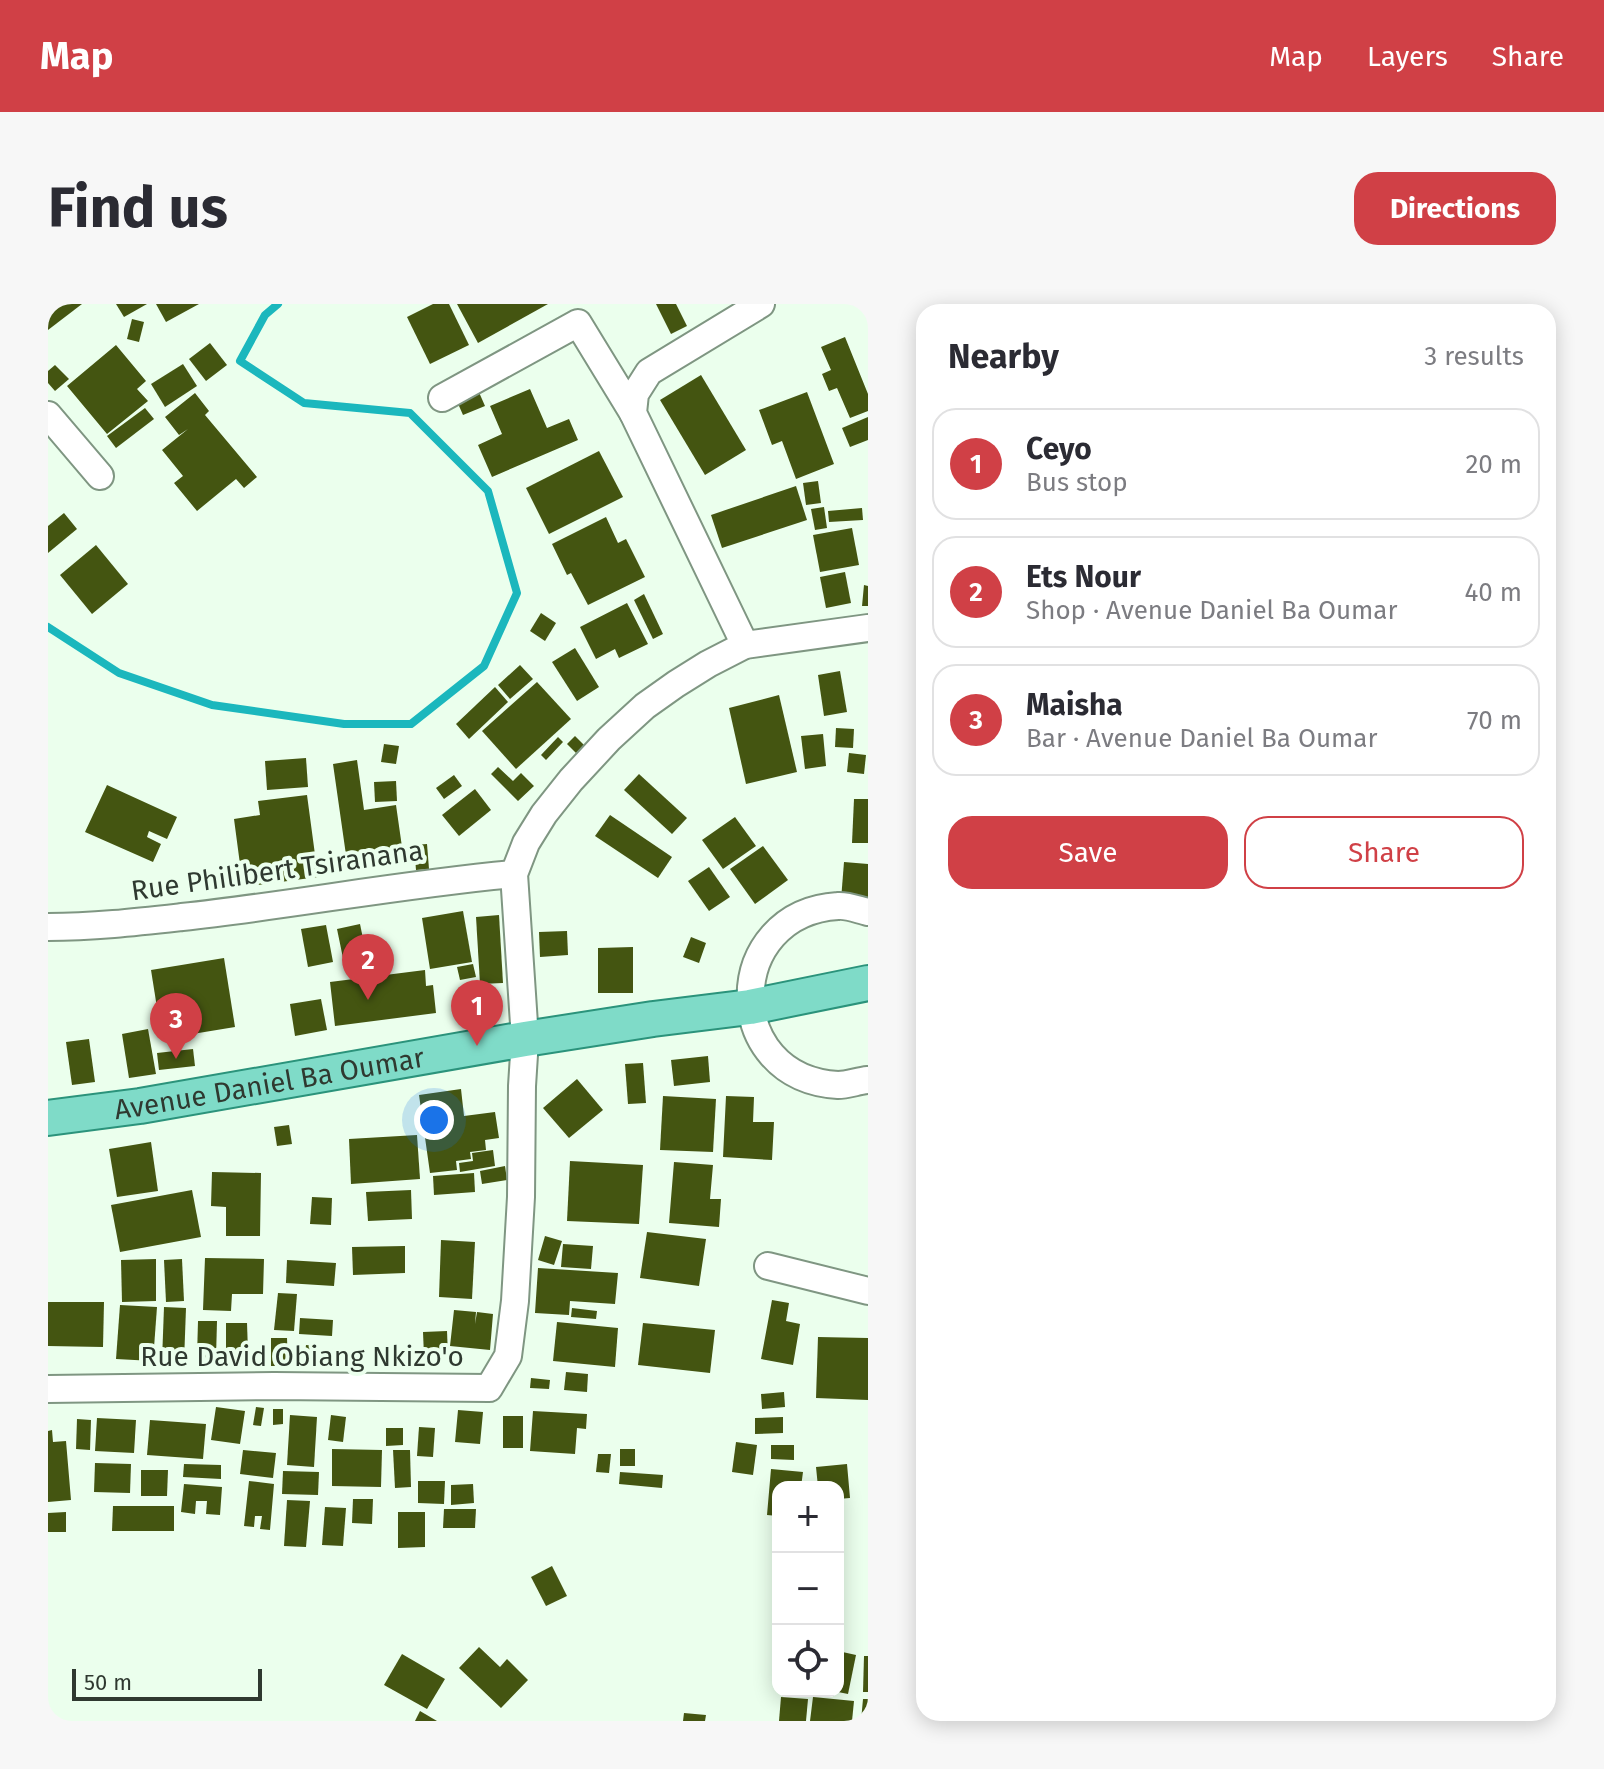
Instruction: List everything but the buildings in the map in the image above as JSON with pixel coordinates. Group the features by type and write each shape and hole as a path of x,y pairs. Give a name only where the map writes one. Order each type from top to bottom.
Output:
{"main road":[{"name":"Avenue Daniel Ba Oumar","path":"48,1118 140,1106 525,1039 750,1007 868,983"}],"street":[{"path":"633,413 635,394 649,372 761,304"},
{"path":"442,398 578,323 633,413 745,645"},
{"path":"48,415 100,476"},
{"path":"525,1039 514,874 526,843 571,780 645,706 708,664 745,645 868,628"},
{"name":"Rue Philibert Tsiranana","path":"48,927 81,927 208,914 416,884 514,874"},
{"path":"868,912 840,905 802,914 772,936 753,969 750,1007 759,1038 780,1063 808,1080 840,1085 868,1080"},
{"name":"Rue David Obiang Nkizo'o","path":"48,1389 274,1386 489,1388 508,1356 515,1301 525,1039"},
{"path":"768,1266 868,1291"}],"waterway":[{"path":"48,627 119,673 212,705 344,724 411,724 484,666 517,593 488,491 410,413 304,403 240,361 265,315 278,304"}],"place":[{"name":"Ets Nour","path":"368,1000"},
{"name":"Ceyo","path":"477,1046"},
{"name":"Maisha","path":"176,1059"}]}
